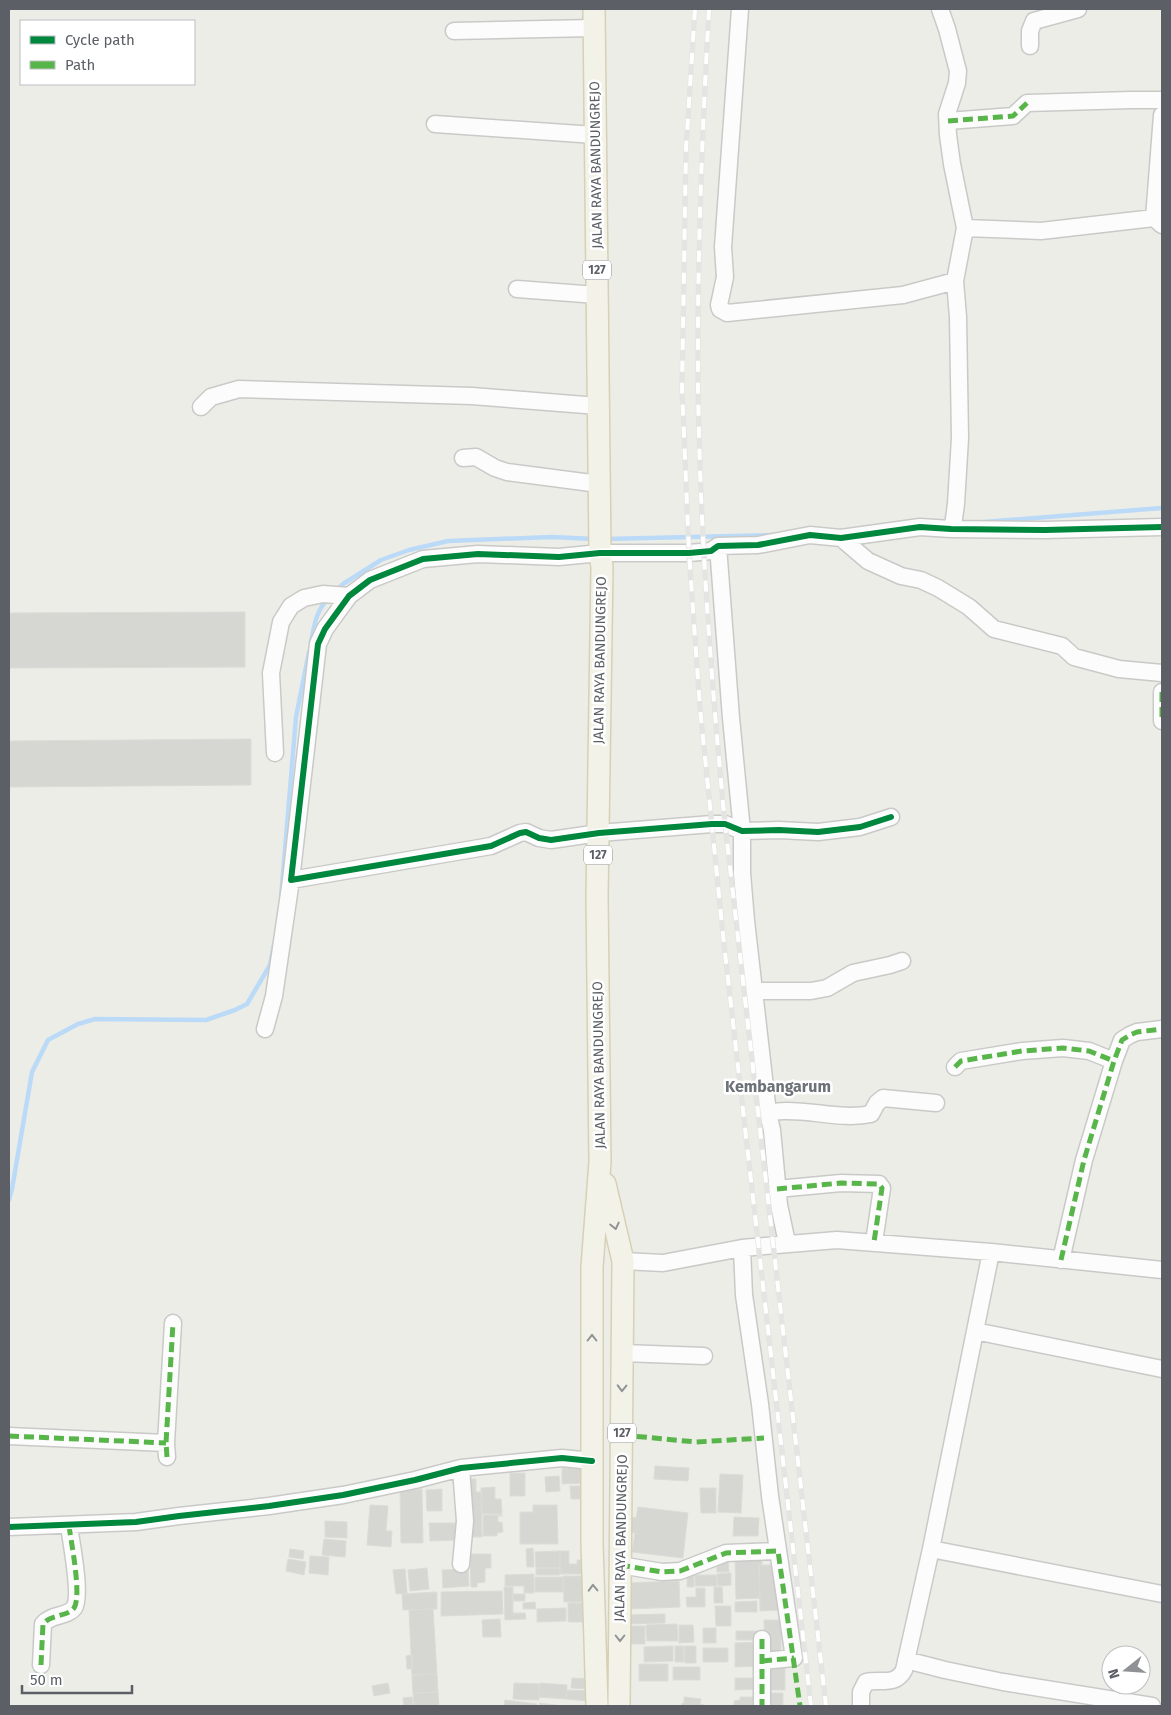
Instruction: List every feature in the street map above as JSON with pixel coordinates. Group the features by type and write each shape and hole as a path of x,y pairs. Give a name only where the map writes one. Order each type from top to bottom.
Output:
{"main road":[{"name":"JALAN RAYA BANDUNGREJO","path":"594,18 599,484 602,567 597,896 600,1162 592,1267 592,1543 597,1706"},
{"name":"JALAN RAYA BANDUNGREJO","path":"600,1162 622,1260 623,1353 619,1706"},
{"path":"592,1417 622,1417"}],"street":[{"path":"740,9 723,247 724,277 719,305 720,310 727,313 903,295 955,281"},
{"path":"940,9 958,71 957,83 948,108 948,122 952,164 965,228 955,281 958,317 960,438 956,504 952,527"},
{"path":"1030,46 1030,31 1034,22 1078,9"},
{"path":"454,31 594,18"},
{"path":"948,122 1013,116 1027,103 1162,100"},
{"path":"965,228 1041,231 1158,221 1162,115"},
{"path":"435,124 595,135"},
{"path":"517,289 597,295"},
{"path":"201,407 211,396 239,389 472,396 598,406"},
{"path":"463,458 476,457 495,468 507,472 599,484"},
{"path":"265,1030 274,996 291,880 318,644 325,629 346,596 370,580 423,559 478,554 560,558 600,544 688,553 711,551 718,546 758,545 810,535 841,538 920,527 1045,530 1162,527"},
{"path":"841,538 868,561 901,576 921,580 938,588 968,607 994,629 1062,646 1074,657 1083,660 1119,669 1162,672"},
{"path":"718,546 742,831 742,873 768,1113 772,1130 777,1189 787,1243"},
{"path":"275,753 271,673 281,622 291,606 304,598 323,594 346,596"},
{"path":"1162,692 1162,721"},
{"path":"291,880 490,846 526,832 538,838 551,840 599,833 712,824 725,824 742,831 832,831 860,827 890,817"},
{"path":"754,991 811,992 827,988 853,973 902,961"},
{"path":"1062,1260 1084,1160 1122,1040 1130,1034 1162,1029"},
{"path":"955,1067 961,1062 1043,1048 1089,1050 1114,1061"},
{"path":"768,1113 784,1111 831,1115 865,1115 871,1114 877,1103 883,1098 936,1103"},
{"path":"777,1189 842,1184 879,1184 882,1188 874,1242"},
{"path":"622,1260 663,1263 742,1248 837,1240 991,1252 1162,1270"},
{"path":"742,1248 744,1295 760,1404 770,1496 794,1658 762,1661"},
{"path":"861,1706 861,1692 865,1683 896,1680 902,1673 906,1660 931,1548 991,1252"},
{"path":"9,1436 166,1450 173,1323"},
{"path":"975,1330 1162,1369"},
{"path":"623,1353 704,1356"},
{"path":"9,1527 136,1522 343,1495 461,1468 562,1458 592,1461"},
{"path":"461,1468 465,1521 462,1564"},
{"path":"41,1664 43,1624 49,1618 74,1608 76,1600 76,1575 69,1526"},
{"path":"931,1548 1162,1594"},
{"path":"620,1565 662,1572 680,1570 726,1554 778,1551"},
{"path":"762,1639 762,1706"},
{"path":"906,1660 1003,1682 1152,1706"}],"building":[{"path":"245,612 245,667 9,668 9,613"},
{"path":"251,739 251,785 9,787 9,741"},
{"path":"655,1466 689,1468 688,1481 654,1479"},
{"path":"562,1468 584,1468 584,1483 562,1484"},
{"path":"510,1473 525,1473 525,1496 510,1496"},
{"path":"720,1474 743,1475 741,1513 718,1512"},
{"path":"559,1476 560,1491 546,1492 545,1477"},
{"path":"467,1479 476,1479 476,1492 481,1492 482,1537 468,1537"},
{"path":"570,1486 583,1486 583,1499 571,1499"},
{"path":"495,1487 495,1499 501,1499 502,1514 482,1514 481,1488"},
{"path":"700,1488 716,1488 716,1513 701,1513"},
{"path":"422,1489 423,1543 401,1543 400,1490"},
{"path":"442,1489 442,1511 427,1511 426,1490"},
{"path":"370,1505 388,1506 386,1531 392,1531 391,1547 367,1545"},
{"path":"533,1505 557,1505 558,1544 520,1544 520,1512 533,1512"},
{"path":"638,1507 688,1513 683,1558 632,1552 635,1533 627,1532 628,1517 636,1518"},
{"path":"483,1515 502,1515 498,1516 498,1522 502,1522 503,1532 497,1533 497,1536 483,1536"},
{"path":"734,1517 759,1518 758,1536 733,1536"},
{"path":"325,1521 347,1522 347,1538 325,1537"},
{"path":"429,1523 458,1523 459,1540 430,1541"},
{"path":"324,1539 346,1541 345,1557 322,1555"},
{"path":"533,1548 534,1567 527,1567 526,1549"},
{"path":"290,1549 304,1551 303,1559 289,1557"},
{"path":"560,1551 569,1551 569,1564 577,1564 577,1560 583,1560 583,1574 560,1574"},
{"path":"560,1551 560,1568 536,1568 535,1552"},
{"path":"470,1554 491,1554 491,1568 485,1568 485,1582 477,1583 477,1587 471,1587"},
{"path":"310,1556 329,1557 328,1575 309,1573"},
{"path":"735,1557 762,1557 762,1565 759,1565 760,1598 736,1599"},
{"path":"717,1558 728,1558 729,1572 717,1572"},
{"path":"288,1559 306,1562 304,1575 286,1571"},
{"path":"759,1565 779,1565 780,1610 760,1611"},
{"path":"427,1568 429,1589 410,1591 408,1570"},
{"path":"536,1568 560,1568 560,1575 536,1575"},
{"path":"405,1569 407,1593 396,1594 393,1570"},
{"path":"468,1569 469,1586 443,1588 442,1570"},
{"path":"731,1573 731,1585 718,1586 717,1574"},
{"path":"534,1574 534,1593 524,1593 524,1586 505,1586 505,1575"},
{"path":"687,1574 694,1574 694,1587 687,1587"},
{"path":"695,1575 717,1575 717,1586 695,1586"},
{"path":"563,1576 584,1576 584,1602 564,1602"},
{"path":"535,1577 563,1577 563,1592 535,1592"},
{"path":"679,1581 680,1607 627,1609 627,1583"},
{"path":"504,1587 513,1587 513,1613 525,1613 526,1619 505,1620"},
{"path":"714,1587 722,1587 723,1603 714,1603"},
{"path":"696,1588 705,1588 705,1607 687,1607 686,1597 696,1597"},
{"path":"502,1591 503,1614 441,1616 441,1592"},
{"path":"437,1592 437,1609 403,1610 402,1594"},
{"path":"513,1594 525,1594 525,1601 513,1601"},
{"path":"757,1601 757,1612 735,1612 735,1602"},
{"path":"535,1602 536,1609 523,1609 523,1603"},
{"path":"568,1603 589,1603 589,1627 583,1627 583,1622 568,1622"},
{"path":"715,1606 731,1606 731,1626 716,1626"},
{"path":"566,1608 566,1621 537,1622 537,1609"},
{"path":"433,1609 437,1674 412,1675 409,1610"},
{"path":"665,1614 665,1623 626,1624 626,1615"},
{"path":"500,1619 501,1637 483,1637 482,1620"},
{"path":"764,1620 784,1620 784,1636 781,1636 781,1654 765,1654"},
{"path":"677,1624 678,1641 647,1641 646,1625"},
{"path":"679,1625 693,1625 694,1642 679,1643"},
{"path":"622,1626 645,1626 645,1644 622,1644"},
{"path":"703,1628 716,1628 716,1643 703,1643"},
{"path":"736,1631 759,1631 760,1640 736,1640"},
{"path":"761,1642 761,1666 735,1667 735,1643"},
{"path":"673,1646 673,1661 644,1662 644,1647"},
{"path":"675,1646 683,1646 684,1662 675,1662"},
{"path":"684,1646 696,1646 696,1663 685,1663"},
{"path":"703,1648 728,1648 728,1662 703,1662"},
{"path":"412,1655 412,1669 407,1669 406,1656"},
{"path":"639,1664 668,1664 668,1681 639,1681"},
{"path":"673,1667 700,1667 700,1680 673,1680"},
{"path":"766,1667 785,1667 785,1690 766,1690"},
{"path":"437,1674 438,1692 413,1693 412,1675"},
{"path":"572,1678 592,1679 591,1689 571,1688"},
{"path":"735,1678 759,1678 759,1689 735,1690"},
{"path":"388,1683 390,1693 374,1696 372,1686"},
{"path":"514,1683 540,1684 539,1700 513,1699"},
{"path":"540,1683 567,1685 566,1699 539,1697"},
{"path":"567,1690 590,1691 589,1701 566,1699"},
{"path":"438,1692 439,1706 414,1706 413,1693"},
{"path":"767,1693 783,1693 783,1706 767,1706"},
{"path":"412,1697 413,1706 404,1706 403,1698"},
{"path":"684,1697 701,1699 700,1704 704,1705 681,1706 684,1703"},
{"path":"740,1697 754,1697 755,1706 734,1706 734,1701 740,1700"},
{"path":"505,1700 537,1704 537,1706 504,1706"},
{"path":"540,1703 562,1706 539,1706"}],"waterway":[{"path":"984,522 1162,508"},
{"path":"605,539 772,535"},
{"path":"337,590 343,584 381,560 409,550 448,541 552,537 594,539"},
{"path":"311,642 318,613 328,599"},
{"path":"281,898 296,717 309,652"},
{"path":"9,1200 32,1072 48,1040 78,1024 95,1019 206,1020 235,1010 247,1004 270,965 274,945"}],"railway":[{"path":"695,9 686,149 682,389 689,553 700,708 723,935 811,1706"},
{"path":"709,9 700,197 698,292 699,441 707,606 725,824 826,1706"}],"marked path":[{"path":"948,121 1013,116 1027,103"},
{"path":"1162,692 1162,721"},
{"path":"1061,1260 1084,1160 1122,1040 1137,1032 1162,1029"},
{"path":"955,1067 961,1061 1022,1051 1063,1048 1089,1051 1114,1061"},
{"path":"777,1189 841,1183 879,1184 882,1188 874,1242"},
{"path":"167,1457 166,1443 173,1323"},
{"path":"622,1435 696,1442 764,1438"},
{"path":"9,1436 166,1443"},
{"path":"41,1665 43,1624 50,1619 71,1611 76,1602 74,1555 69,1526"},
{"path":"620,1565 662,1572 680,1571 726,1553 778,1551 800,1706"},
{"path":"762,1639 762,1706"},
{"path":"762,1661 794,1658"}],"cycle path":[{"path":"891,817 860,827 818,832 742,831 725,824 599,833 551,840 539,838 526,832 491,846 291,880 318,644 325,629 349,596 370,580 423,559 478,554 559,557 600,553 689,553 711,551 718,546 758,545 810,535 841,538 920,527 1045,530 1162,527"},
{"path":"9,1527 136,1522 343,1495 461,1468 562,1458 592,1461"}],"district":[{"name":"Kembangarum","path":"778,1086"}]}
